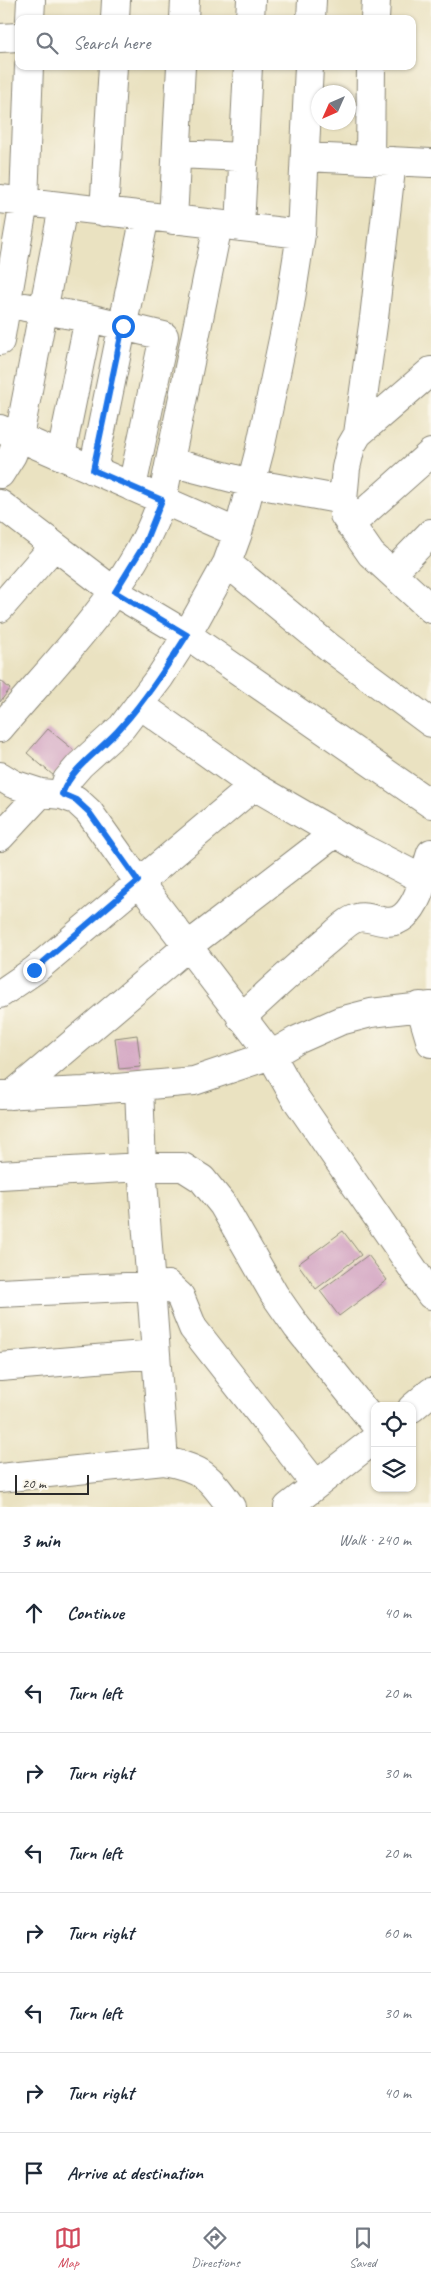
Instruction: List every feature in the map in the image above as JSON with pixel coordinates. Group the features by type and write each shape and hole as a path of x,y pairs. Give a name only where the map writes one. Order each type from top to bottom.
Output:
{"street":[{"path":"30,0 30,15"},
{"path":"115,15 116,0"},
{"path":"184,15 185,0"},
{"path":"250,15 251,0"},
{"path":"311,15 312,0"},
{"path":"375,15 376,0"},
{"path":"0,38 15,37"},
{"path":"0,341 6,304 12,201 28,70"},
{"path":"104,212 113,70"},
{"path":"173,220 181,70"},
{"path":"0,728 115,592 144,545 162,500 244,157 248,70"},
{"path":"0,837 67,780 80,765 122,727 160,677 187,635 227,563 238,533 251,483 288,311 301,234 309,70"},
{"path":"358,434 374,318 381,161 371,70"},
{"path":"176,154 244,157"},
{"path":"306,156 431,163"},
{"path":"12,201 301,234"},
{"path":"0,474 12,455 10,433 44,309 63,207"},
{"path":"93,470 145,216"},
{"path":"6,304 89,318 164,336 132,487"},
{"path":"62,455 89,318"},
{"path":"431,371 358,434 351,446 346,512 371,554 431,609"},
{"path":"10,433 238,533"},
{"path":"346,512 431,453"},
{"path":"170,462 251,483 346,512"},
{"path":"0,504 115,592 187,635 431,804"},
{"path":"392,573 431,533"},
{"path":"0,608 54,546"},
{"path":"227,563 329,647 431,723"},
{"path":"139,704 254,786 335,833 422,879"},
{"path":"0,776 13,784 76,800 89,812 138,881 271,1055 294,1096 429,1287"},
{"path":"0,994 34,970 138,881 254,786"},
{"path":"6,1095 188,946 335,833"},
{"path":"241,1018 345,925 357,918 370,919 382,923 404,917 412,906 431,853"},
{"path":"6,1095 194,1081 271,1055 297,1040 340,1021 371,1013 425,1006 431,1043"},
{"path":"139,1086 142,1167 164,1462"},
{"path":"0,1175 142,1167 183,1168 202,1179 223,1205 274,1294 297,1327 371,1419"},
{"path":"0,1293 168,1285 180,1296 193,1328 316,1485"},
{"path":"0,1367 156,1354"},
{"path":"416,1405 431,1392"},
{"path":"288,1507 371,1442"},
{"path":"0,1478 164,1462 190,1466 204,1474 218,1488 231,1507"}],"building":[{"path":"0,680 10,689 0,702"},
{"path":"48,729 75,751 54,776 27,753"},
{"path":"137,1035 141,1067 119,1069 115,1038"},
{"path":"343,1231 361,1255 316,1289 298,1264"},
{"path":"368,1255 387,1280 339,1316 320,1291"}],"route":[{"path":"34,970 138,881 89,812 76,800 62,794 67,780 80,765 122,727 160,677 187,635 115,592 144,545 162,500 93,470 123,326"}]}
